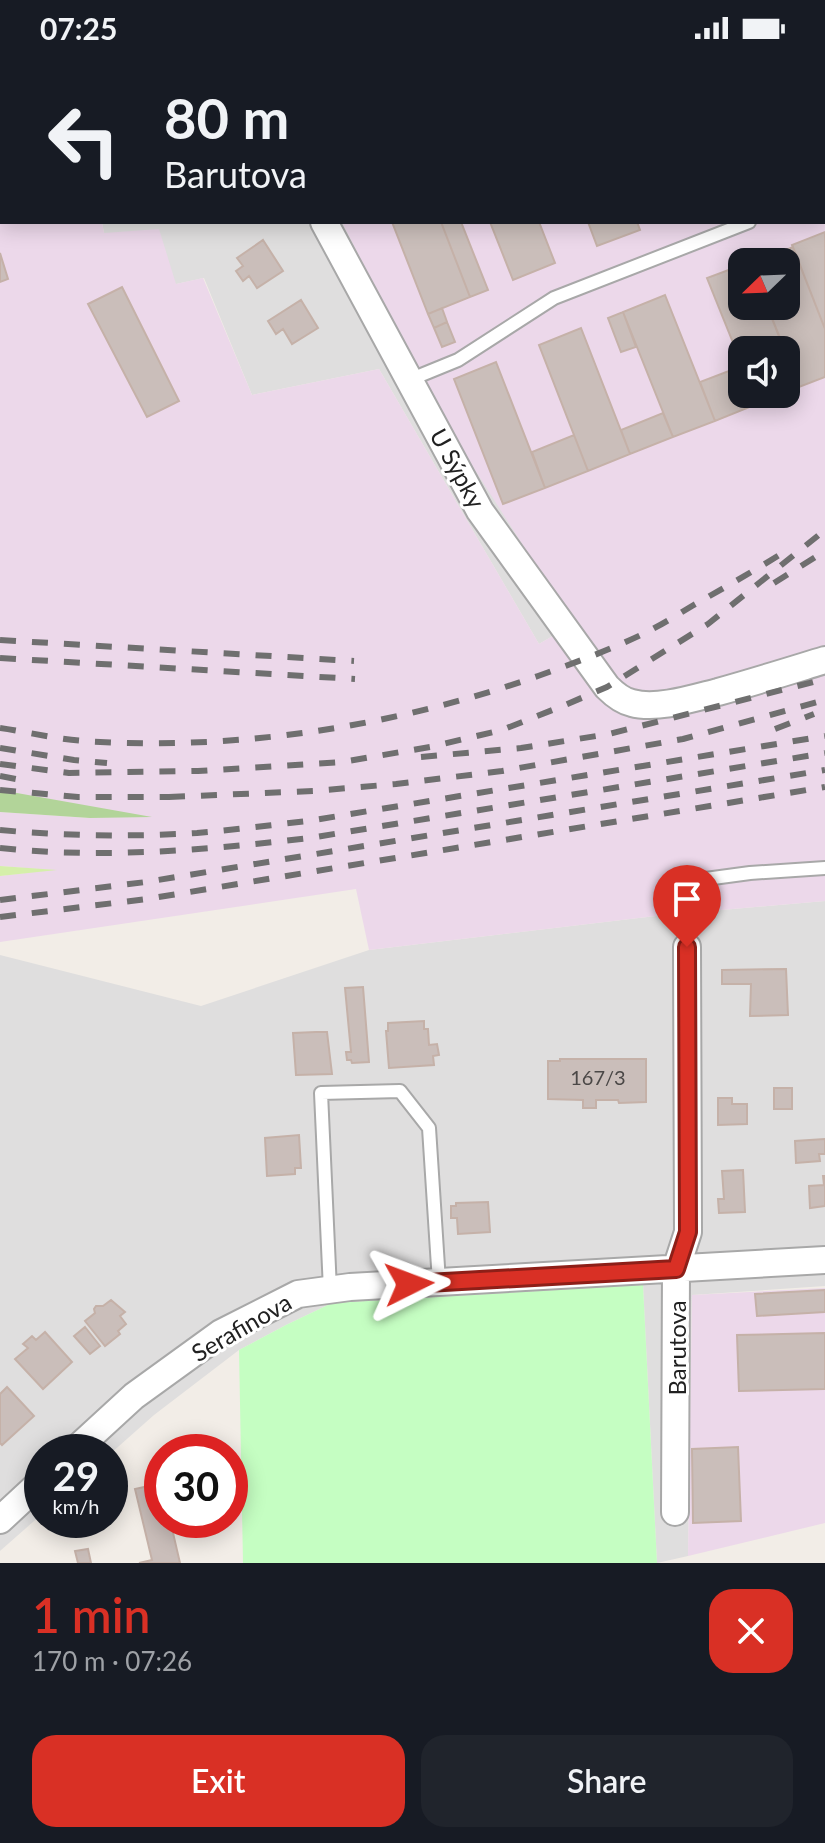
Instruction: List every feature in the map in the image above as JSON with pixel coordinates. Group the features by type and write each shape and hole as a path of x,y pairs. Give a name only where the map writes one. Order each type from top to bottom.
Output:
{"street":[{"name":"U Sýpky","path":"325,224 480,511 607,687 634,704 659,704 690,699 825,660"},
{"name":"Barutova","path":"675,1512 676,1269 688,1232 687,947"},
{"name":"Serafinova","path":"93,1434 134,1396 221,1333 298,1294 439,1282 825,1260"},
{"path":"0,1520 24,1498"}],"lane":[{"path":"409,380 458,360 554,298 744,224"},
{"path":"687,947 676,883 750,873 825,868"},
{"path":"330,1290 321,1093 400,1091 429,1128 439,1282"}],"shaded area":[{"path":"0,224 102,224 104,233 159,229 176,284 203,278 252,395 379,369 539,644 573,624 435,407 343,224 825,224 825,901 664,915 369,950 356,889 0,942 0,876 51,870 0,866 0,812 90,818 0,794"},
{"path":"102,224 343,224 523,543 573,624 539,644 379,369 252,395 204,278 176,284 104,233"},
{"path":"825,901 825,1286 692,1295 688,1556 657,1563 643,1285 332,1303 239,1350 128,1438 128,1434 24,1434 24,1530 0,1551 0,955 201,1006 369,950 664,915"},
{"path":"825,1288 825,1523 688,1556 692,1295"}],"green space":[{"path":"0,790 152,817 90,818 0,812"},
{"path":"0,866 57,870 0,876"},
{"path":"643,1285 657,1563 243,1563 243,1538 248,1538 248,1434 241,1434 239,1350 332,1303"}],"building":[{"path":"393,224 442,224 470,297 428,314"},
{"path":"442,224 462,224 488,290 470,297"},
{"path":"491,224 540,224 555,263 513,280"},
{"path":"589,224 638,224 640,230 597,246"},
{"path":"825,232 825,329 800,265 800,248 792,245"},
{"path":"263,240 283,271 257,288 249,276 243,281 236,271 243,266 237,258"},
{"path":"0,253 8,279 0,282"},
{"path":"800,265 825,329 825,377 800,387 800,336 779,336 773,320 800,320"},
{"path":"728,270 728,320 773,320 779,336 730,336 707,278"},
{"path":"122,287 179,401 147,417 88,304"},
{"path":"665,295 715,421 673,437 623,312"},
{"path":"301,300 318,328 292,344 283,329 276,334 268,321"},
{"path":"442,308 447,322 434,328 428,314"},
{"path":"623,312 636,347 621,352 608,318"},
{"path":"447,322 455,342 442,347 434,328"},
{"path":"581,328 630,454 588,471 539,345"},
{"path":"496,362 545,488 503,504 454,379"},
{"path":"728,371 728,408 747,408 715,421 700,382"},
{"path":"663,413 673,437 630,454 621,430"},
{"path":"574,435 588,471 545,488 532,452"},
{"path":"786,969 788,1015 750,1016 751,984 722,984 722,970"},
{"path":"363,987 369,1062 352,1063 347,1060 346,1052 351,1052 345,988"},
{"path":"424,1021 429,1045 437,1044 439,1055 433,1056 434,1065 389,1068 388,1023"},
{"path":"327,1032 332,1074 296,1075 293,1033"},
{"path":"646,1059 646,1102 596,1100 596,1108 583,1108 583,1100 548,1099 548,1061"},
{"path":"774,1088 792,1088 792,1109 774,1109"},
{"path":"718,1098 732,1098 732,1104 747,1104 747,1124 718,1125"},
{"path":"299,1135 301,1168 295,1168 295,1174 267,1176 265,1138"},
{"path":"825,1139 825,1154 819,1154 820,1161 796,1163 795,1141"},
{"path":"743,1170 745,1212 719,1213 718,1199 724,1199 722,1171"},
{"path":"825,1176 825,1206 810,1208 809,1186 824,1185"},
{"path":"488,1202 490,1232 458,1234 457,1218 451,1218 451,1206 456,1206 456,1203"},
{"path":"825,1290 825,1312 757,1316 755,1294"},
{"path":"111,1300 125,1312 120,1316 126,1324 118,1331 120,1334 105,1346 85,1321 95,1313 96,1306 103,1306"},
{"path":"85,1327 100,1346 90,1354 74,1336"},
{"path":"45,1332 72,1362 43,1389 15,1359 28,1348 23,1344 32,1336 36,1340"},
{"path":"825,1333 825,1389 739,1391 737,1335"},
{"path":"7,1387 34,1416 2,1445 0,1394"},
{"path":"738,1447 741,1521 693,1523 692,1449"},
{"path":"144,1487 144,1527 135,1489"},
{"path":"147,1538 174,1538 180,1563 139,1563 152,1560"},
{"path":"88,1549 91,1563 78,1563 75,1551"}],"railway":[{"path":"0,764 69,773 198,771 342,762 430,747 502,730 607,687 708,624 825,530"},
{"path":"774,583 825,551"},
{"path":"0,728 84,741 142,743 257,738 371,722 483,694 619,645 657,627 781,554"},
{"path":"0,640 354,661"},
{"path":"0,658 355,679"},
{"path":"421,757 521,748 609,734 825,679"},
{"path":"169,797 313,791 502,771 683,739 825,700"},
{"path":"775,729 814,714"},
{"path":"0,830 49,834 197,833 308,821 825,736"},
{"path":"0,748 107,763"},
{"path":"0,848 78,853 155,852 310,838 825,753"},
{"path":"0,900 146,882 825,770"},
{"path":"0,776 31,782"},
{"path":"0,917 147,899 825,787"},
{"path":"0,790 78,797 180,797"}],"route":[{"path":"409,1284 676,1269 688,1232 687,947"}]}
